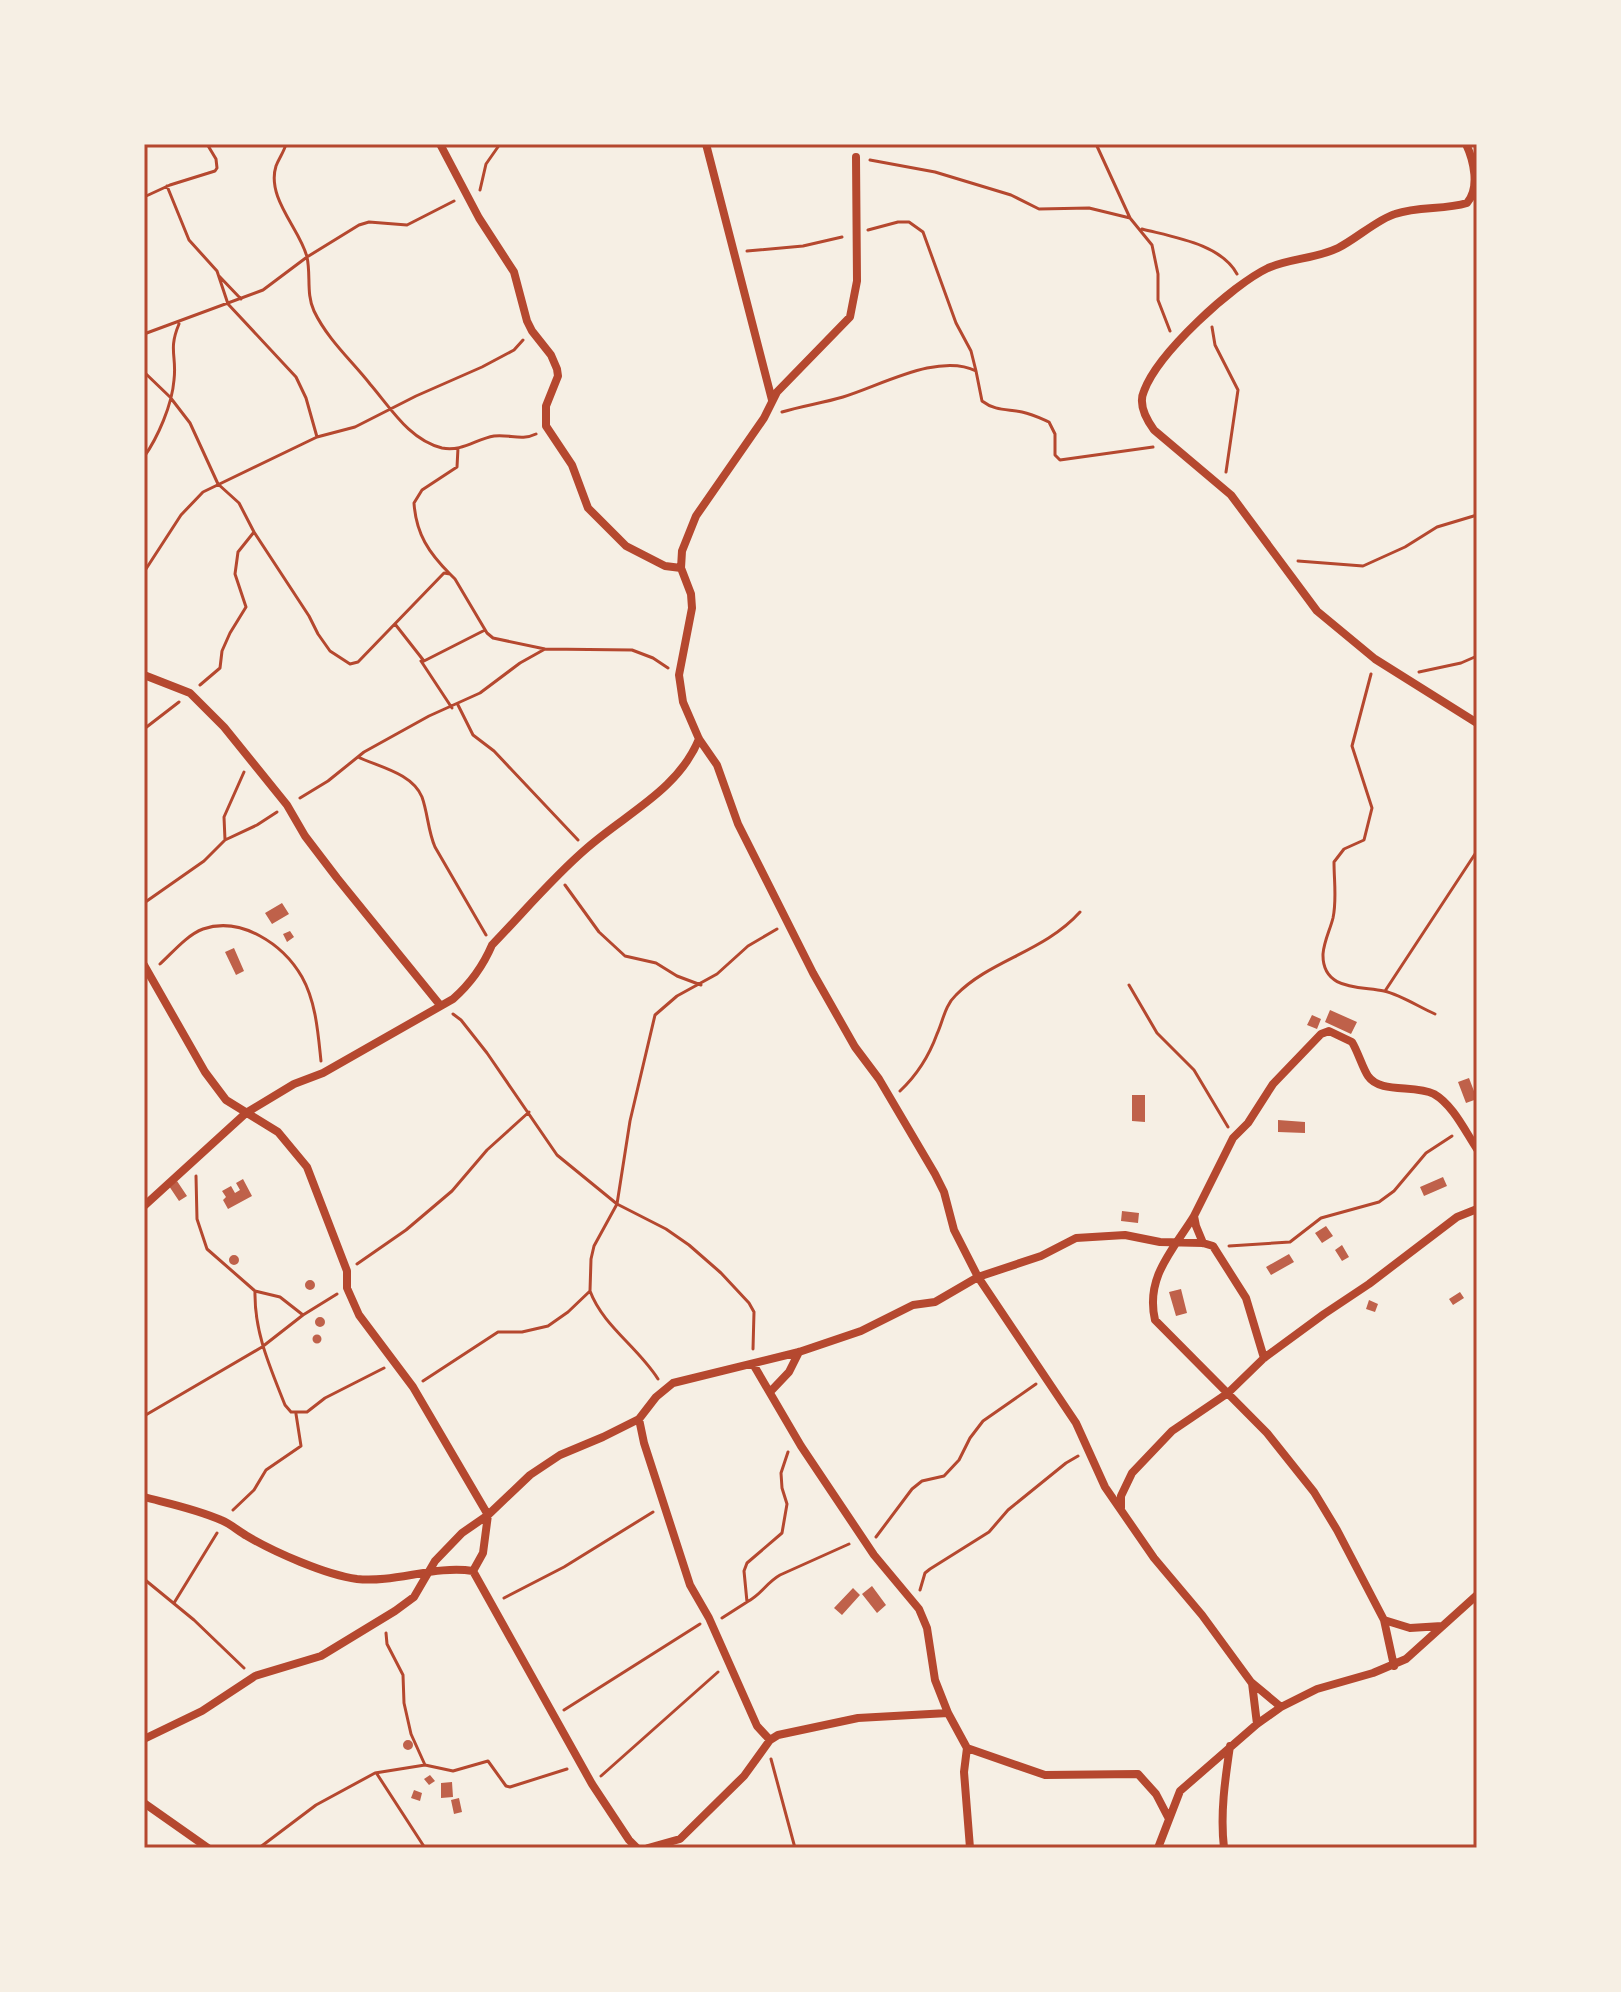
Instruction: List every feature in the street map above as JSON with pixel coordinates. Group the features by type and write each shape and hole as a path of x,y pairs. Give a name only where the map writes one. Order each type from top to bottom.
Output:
{"street":[{"path":"440,144 479,218 514,272 532,331 551,355 558,373 546,406 547,429 572,465 582,498 596,518 626,546 665,566 681,568"},
{"path":"706,144 772,400"},
{"path":"1466,144 1473,159 1473,196 1467,203 1397,213 1326,253 1268,268 1240,285 1176,346 1143,392 1142,401 1146,418 1168,443 1227,492 1317,611 1375,659 1477,723"},
{"path":"856,157 857,281 850,317 772,400 764,418 696,516 682,551 681,568 691,594 692,608 679,675 683,702 699,739 717,765 738,824 855,1047 892,1100 935,1174 944,1192 954,1230 978,1277 1076,1423 1105,1487 1154,1558 1202,1615 1251,1682 1281,1707"},
{"path":"144,675 190,693 224,727 287,805 305,836 440,1005"},
{"path":"144,1206 246,1113 294,1084 323,1073 464,989 485,961 492,945 586,848 672,782 691,758 699,739"},
{"path":"144,965 146,977 226,1100 278,1132 307,1167 347,1271 347,1288 359,1315 413,1387 488,1515 483,1553 473,1571"},
{"path":"1394,1666 1384,1620 1314,1492 1267,1433 1155,1320 1151,1302 1154,1285 1174,1242 1194,1216 1233,1138 1248,1123 1273,1084 1321,1034 1329,1031 1352,1042 1367,1076 1378,1085 1416,1087 1436,1095 1477,1149"},
{"path":"1121,1509 1125,1487 1172,1431 1228,1393 1264,1358 1457,1217 1477,1209"},
{"path":"1194,1216 1203,1243"},
{"path":"144,1739 202,1711 250,1678 321,1656 395,1611 414,1597 435,1561 462,1533 488,1515 530,1475 553,1459 639,1419 664,1388 673,1383 799,1352 861,1331 913,1305 935,1302 978,1277 1041,1256 1076,1238 1125,1235 1213,1246 1246,1298 1264,1358"},
{"path":"770,1392 789,1372 799,1352"},
{"path":"753,1364 863,1538 915,1605 927,1628 935,1680 967,1748 964,1772 970,1848"},
{"path":"639,1419 690,1585 768,1743"},
{"path":"144,1497 192,1508 225,1521 247,1536 288,1556 357,1579 454,1568 473,1571 592,1784 637,1848"},
{"path":"1158,1848 1186,1784 1230,1745 1281,1707 1336,1681 1394,1666 1414,1653 1477,1595"},
{"path":"1384,1620 1410,1628 1443,1626"},
{"path":"1251,1682 1257,1724"},
{"path":"648,1848 680,1839 744,1776 768,1743 790,1730 831,1722 948,1713"},
{"path":"1224,1848 1221,1830 1230,1745"},
{"path":"967,1748 1045,1775 1138,1774 1151,1787 1169,1819"},
{"path":"144,1803 208,1848"},
{"path":"680,1839 687,1848"}],"path":[{"path":"144,197 167,186 215,171 216,159 207,144"},
{"path":"286,144 276,166 276,180 279,196 307,257 308,287 314,310 334,344 371,384 389,409 422,439 441,448 465,448 494,436 528,438 547,429"},
{"path":"480,190 486,164 500,144"},
{"path":"1096,144 1130,218 1152,245 1158,274 1158,300 1176,346"},
{"path":"856,157 935,172 1011,195 1039,209 1089,208 1130,218"},
{"path":"167,186 189,240 215,267 228,304 296,377 306,398 317,437"},
{"path":"144,334 263,290 307,257 359,225 369,222 407,225 468,193"},
{"path":"735,253 827,242 898,222 909,222 923,232 956,323 971,351 982,401 1000,410 1019,411 1049,422 1055,434 1055,455 1060,460 1085,459 1168,443"},
{"path":"1139,228 1202,246 1231,263 1240,285"},
{"path":"218,274 241,299"},
{"path":"1210,311 1215,345 1238,390 1226,461 1227,492"},
{"path":"144,457 157,432 174,382 172,339 179,323"},
{"path":"144,572 181,515 203,492 317,437 355,427 482,367 514,350 532,331"},
{"path":"764,418 842,397 928,368 950,366 976,371"},
{"path":"144,372 170,397 190,423 218,484 239,503 318,634 337,656 350,664 358,662 438,577 444,573 450,574"},
{"path":"458,448 457,467 422,490 414,503 419,536 450,574 485,630 501,641 545,649 632,650 653,658 679,675"},
{"path":"1271,550 1300,562 1334,562 1359,567 1405,547 1437,527 1477,515"},
{"path":"144,729 220,668 222,651 246,607 235,574 238,552 254,532"},
{"path":"394,624 452,708"},
{"path":"421,661 430,660 485,630"},
{"path":"144,903 204,861 225,840 257,825 328,781 390,737 480,693 520,663 545,649"},
{"path":"1399,675 1435,670 1477,656"},
{"path":"1375,659 1352,746 1372,808 1364,840 1344,849 1334,862 1336,893 1323,957 1328,971 1339,984 1351,989 1385,991 1435,1014"},
{"path":"458,705 473,735 494,751 586,848"},
{"path":"358,757 394,771 421,794 435,847 492,945"},
{"path":"225,840 224,817 250,759"},
{"path":"1385,991 1477,851"},
{"path":"561,874 572,897 599,932 625,956 656,963 677,976 701,985"},
{"path":"892,1100 912,1080 928,1056 948,1003 970,982 1011,961 1068,925 1080,912"},
{"path":"664,1388 648,1363 595,1304 590,1291 594,1246 617,1204 630,1121 655,1015 677,996 701,985 748,946 789,923"},
{"path":"146,977 202,930 230,926 246,928 283,954 302,977 316,1015 323,1073"},
{"path":"1129,985 1157,1033 1200,1079 1233,1138"},
{"path":"440,1005 461,1020 557,1155 617,1204 666,1229 689,1245 749,1303 754,1312 753,1364"},
{"path":"347,1271 406,1230 452,1191 487,1150 529,1112"},
{"path":"1213,1246 1290,1242 1321,1218 1379,1202 1394,1191 1426,1153 1464,1129"},
{"path":"195,1160 197,1219 207,1249 255,1291 280,1297 303,1315"},
{"path":"144,1416 262,1347 303,1315 347,1288"},
{"path":"174,1603 225,1521 254,1490 266,1470 301,1446 296,1414 285,1405 262,1347 256,1320 255,1291"},
{"path":"413,1387 498,1332 522,1332 548,1326 590,1291"},
{"path":"296,1414 307,1412 359,1379 395,1362"},
{"path":"869,1546 912,1489 922,1481 944,1476 959,1460 983,1421 1028,1391 1044,1376"},
{"path":"747,1602 744,1571 747,1563 782,1533 787,1504 781,1473 794,1433"},
{"path":"915,1605 925,1573 989,1532 1008,1510 1051,1475 1089,1451"},
{"path":"494,1604 564,1567 666,1504"},
{"path":"554,1716 710,1621 760,1595 772,1579 863,1538"},
{"path":"144,1579 238,1661 250,1678"},
{"path":"395,1611 386,1639 403,1675 409,1723 425,1765"},
{"path":"592,1784 728,1664"},
{"path":"768,1743 795,1848"},
{"path":"259,1848 316,1805 375,1773 425,1765 453,1771 488,1761 506,1786 510,1787 543,1774 583,1767"},
{"path":"375,1773 425,1848"}],"building":[{"path":"282,903 289,914 272,924 265,913"},
{"path":"290,931 294,937 287,942 283,934"},
{"path":"234,948 244,971 236,975 225,952"},
{"path":"1330,1010 1357,1022 1351,1034 1325,1022"},
{"path":"1312,1015 1321,1019 1317,1029 1307,1025"},
{"path":"1469,1078 1477,1099 1466,1103 1458,1082"},
{"path":"1132,1095 1145,1095 1145,1122 1132,1121"},
{"path":"1278,1120 1305,1122 1305,1133 1278,1132"},
{"path":"1443,1177 1447,1186 1424,1196 1420,1187"},
{"path":"243,1179 252,1196 228,1209 222,1191 231,1186 235,1193 240,1190 236,1183"},
{"path":"177,1181 187,1196 179,1201 169,1186"},
{"path":"1122,1211 1139,1213 1138,1223 1121,1221"},
{"path":"1326,1226 1333,1236 1322,1243 1315,1233"},
{"path":"1342,1245 1349,1257 1342,1261 1335,1250"},
{"path":"1289,1254 1294,1262 1271,1275 1266,1267"},
{"path":"234,1255 239,1260 234,1265 229,1260"},
{"path":"310,1280 315,1285 310,1290 305,1285"},
{"path":"1181,1289 1187,1313 1176,1316 1169,1292"},
{"path":"1460,1292 1464,1298 1453,1305 1449,1299"},
{"path":"1369,1300 1378,1304 1375,1312 1366,1309"},
{"path":"320,1317 325,1322 320,1327 315,1322"},
{"path":"317,1334 322,1339 317,1344 312,1339"},
{"path":"872,1586 886,1605 877,1613 862,1594"},
{"path":"853,1588 860,1595 842,1615 834,1608"},
{"path":"408,1740 413,1745 408,1750 403,1745"},
{"path":"430,1775 435,1781 429,1785 424,1779"},
{"path":"452,1782 453,1797 441,1798 441,1783"},
{"path":"414,1790 422,1793 420,1801 411,1798"},
{"path":"459,1798 462,1812 454,1814 451,1800"}]}
